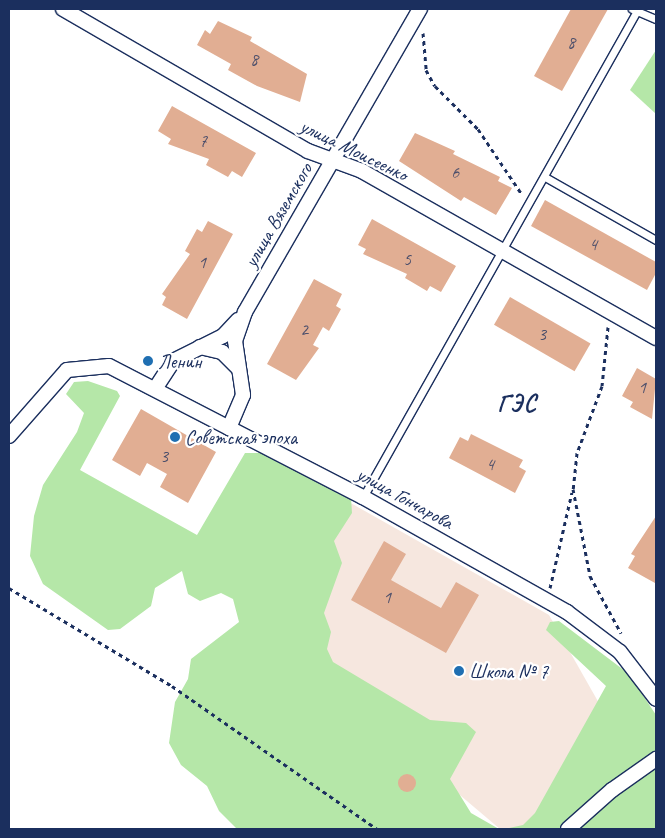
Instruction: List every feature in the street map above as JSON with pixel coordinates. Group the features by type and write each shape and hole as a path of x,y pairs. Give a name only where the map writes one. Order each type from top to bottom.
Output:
{"street":[{"name":"улица Моисеенко","path":"63,9 227,106 333,161 362,171 656,338"},
{"name":"улица Вяземского","path":"245,312 419,10"},
{"path":"155,389 173,361 223,336 245,312"},
{"path":"229,428 243,395 235,341 245,312"},
{"path":"198,347 222,352 238,368"},
{"name":"улица Гончарова","path":"9,436 67,370 110,366 363,497 547,600 620,652 656,699"},
{"path":"568,829 606,795 656,759"}],"lane":[{"path":"363,497 504,252 636,10 656,19"},
{"path":"545,176 656,240"}],"path":[{"path":"419,10 430,77 483,135 529,206"},
{"path":"547,600 573,489 577,453 602,386 609,311"},
{"path":"573,489 590,576 624,641"},
{"path":"9,588 172,686 378,829"}],"shaded area":[{"name":"Школа № 7","path":"340,497 549,615 604,712 538,829 500,829 265,630"}],"green space":[{"path":"656,50 656,114 630,90"},
{"path":"88,381 117,391 120,396 80,470 197,535 245,453 260,453 351,498 352,513 334,541 342,563 324,613 331,632 327,649 333,662 430,720 466,723 476,732 450,779 471,813 499,829 237,829 219,811 207,786 181,765 169,743 175,702 188,679 191,659 239,622 233,599 221,593 200,601 188,594 182,571 155,588 151,606 120,629 108,630 43,584 30,556 34,516 43,485 77,432 84,413 66,394 74,382"},
{"path":"559,621 629,674 656,715 656,829 505,829 523,825 535,813 606,686 546,630 550,622"}],"building":[{"path":"571,9 608,9 562,91 534,76"},
{"path":"218,21 252,37 250,41 307,74 300,102 257,86 228,70 231,64 197,45 205,30 210,34"},
{"path":"172,106 256,153 242,177 232,171 228,177 206,165 209,159 168,144 171,139 158,131"},
{"path":"415,133 455,151 453,154 500,177 498,181 512,188 496,215 464,197 461,201 399,161"},
{"path":"545,200 656,262 656,273 647,290 531,226"},
{"path":"372,219 456,266 441,292 430,286 427,291 405,278 407,274 363,254 366,249 358,245"},
{"path":"208,221 233,234 187,319 162,305 166,297 162,294 190,254 185,251 197,229 202,232"},
{"path":"314,279 342,294 336,306 341,309 329,331 323,327 313,345 319,348 296,380 267,364"},
{"path":"510,297 591,344 575,371 494,325"},
{"path":"637,368 656,379 652,419 630,407 633,402 622,396"},
{"path":"141,409 216,452 188,503 160,487 167,474 147,463 140,476 112,460"},
{"path":"471,434 523,460 519,467 526,471 515,493 449,458 460,437 468,441"},
{"path":"656,516 655,583 628,568 635,556 631,554"},
{"path":"384,541 406,554 391,580 441,608 456,582 479,595 446,653 351,600"},
{"path":"407,774 413,777 416,783 413,789 407,792 401,789 398,783 401,777"}],"place":[{"name":"Ленин","path":"148,361"},
{"name":"Советская эпоха","path":"175,437"},
{"name":"Школа № 7","path":"459,671"}],"district":[{"name":"ГЭС","path":"517,403"}]}
